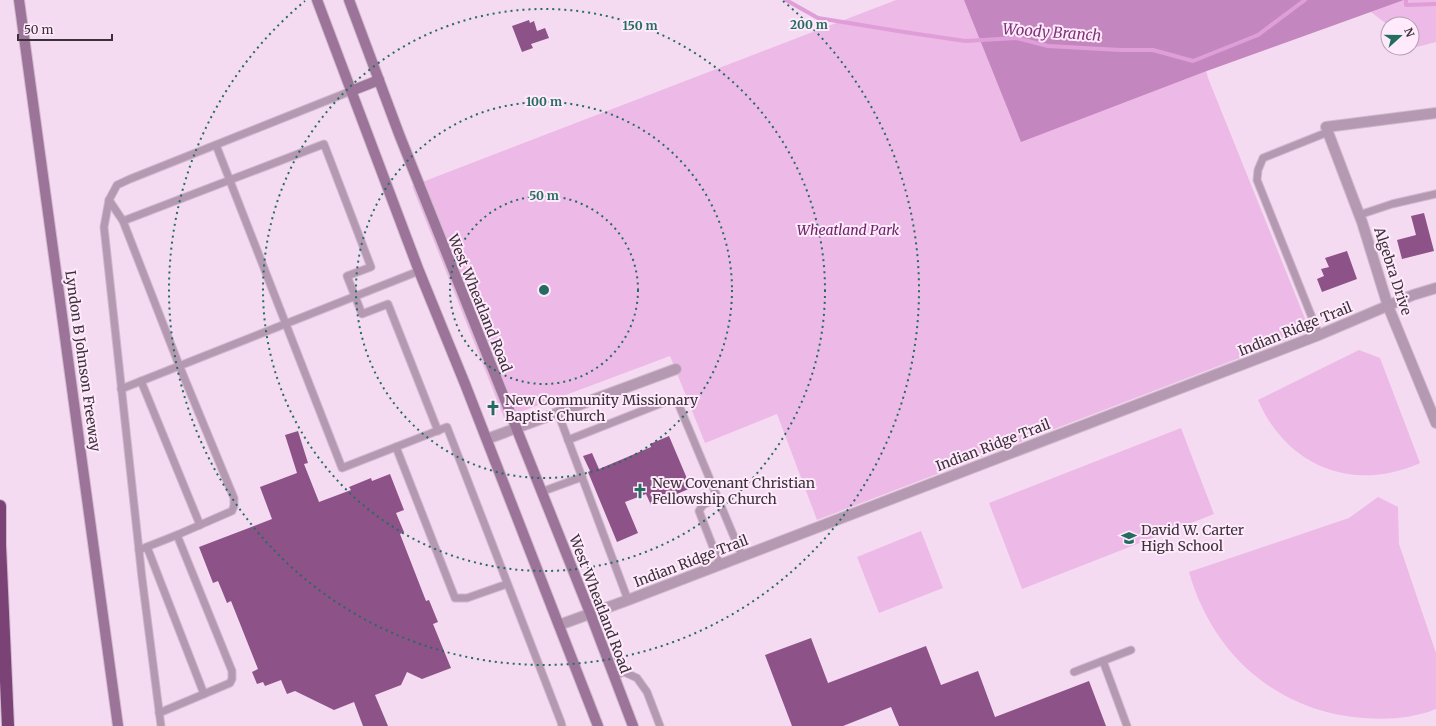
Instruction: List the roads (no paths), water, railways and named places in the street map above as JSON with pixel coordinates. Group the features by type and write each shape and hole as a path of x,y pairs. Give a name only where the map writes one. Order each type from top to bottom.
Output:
{"highway":[{"path":"0,506 0,545 8,726"},
{"path":"0,705 4,726"}],"main road":[{"name":"Lyndon B Johnson Freeway","path":"19,0 118,726"},
{"path":"317,0 419,270 598,726"},
{"name":"West Wheatland Road","path":"349,0 398,134 590,613 633,726"},
{"path":"351,91 379,80"}],"street":[{"path":"1327,129 1436,113"},
{"name":"Algebra Drive","path":"1327,129 1359,215 1388,306 1436,423"},
{"name":"Indian Ridge Trail","path":"559,625 1319,336 1413,295 1436,288"},
{"path":"487,440 515,428 676,369"}],"lane":[{"path":"161,726 139,550 104,227 109,200 117,185 123,182 351,91"},
{"path":"1319,336 1257,180 1258,170 1263,158 1327,129"},
{"path":"123,221 324,144 371,267 347,276 355,297 362,314 388,304 438,431"},
{"path":"216,145 342,468 447,427 562,726"},
{"path":"1359,215 1392,204 1436,194"},
{"path":"109,200 123,221 179,365 234,498 234,506 232,511 139,550"},
{"path":"121,389 355,297 419,270"},
{"path":"142,381 200,525"},
{"path":"568,440 667,401 674,400 678,403 742,556"},
{"path":"558,413 628,600"},
{"path":"396,447 455,598 467,598 507,584"},
{"path":"541,492 582,477"},
{"path":"718,498 703,506 699,511 720,565"},
{"path":"159,713 230,683 232,678 232,672 177,535"},
{"path":"147,547 204,694"},
{"path":"1074,672 1131,650"},
{"path":"1103,661 1127,726"},
{"path":"614,676 624,672 637,678 647,692 660,726"}],"waterway":[{"name":"Woody Branch","path":"786,0 818,18 904,32 965,41 1016,38 1048,46 1120,50 1153,50 1193,61 1258,35 1305,0"},
{"name":"Woody Branch","path":"1406,0 1406,5 1436,4"}],"place":[{"name":"New Community Missionary Baptist Church","path":"493,408"},
{"name":"New Covenant Christian Fellowship Church","path":"640,491"},
{"name":"David W. Carter High School","path":"1129,538"}],"park label":[{"name":"Wheatland Park","path":"848,230"}]}
